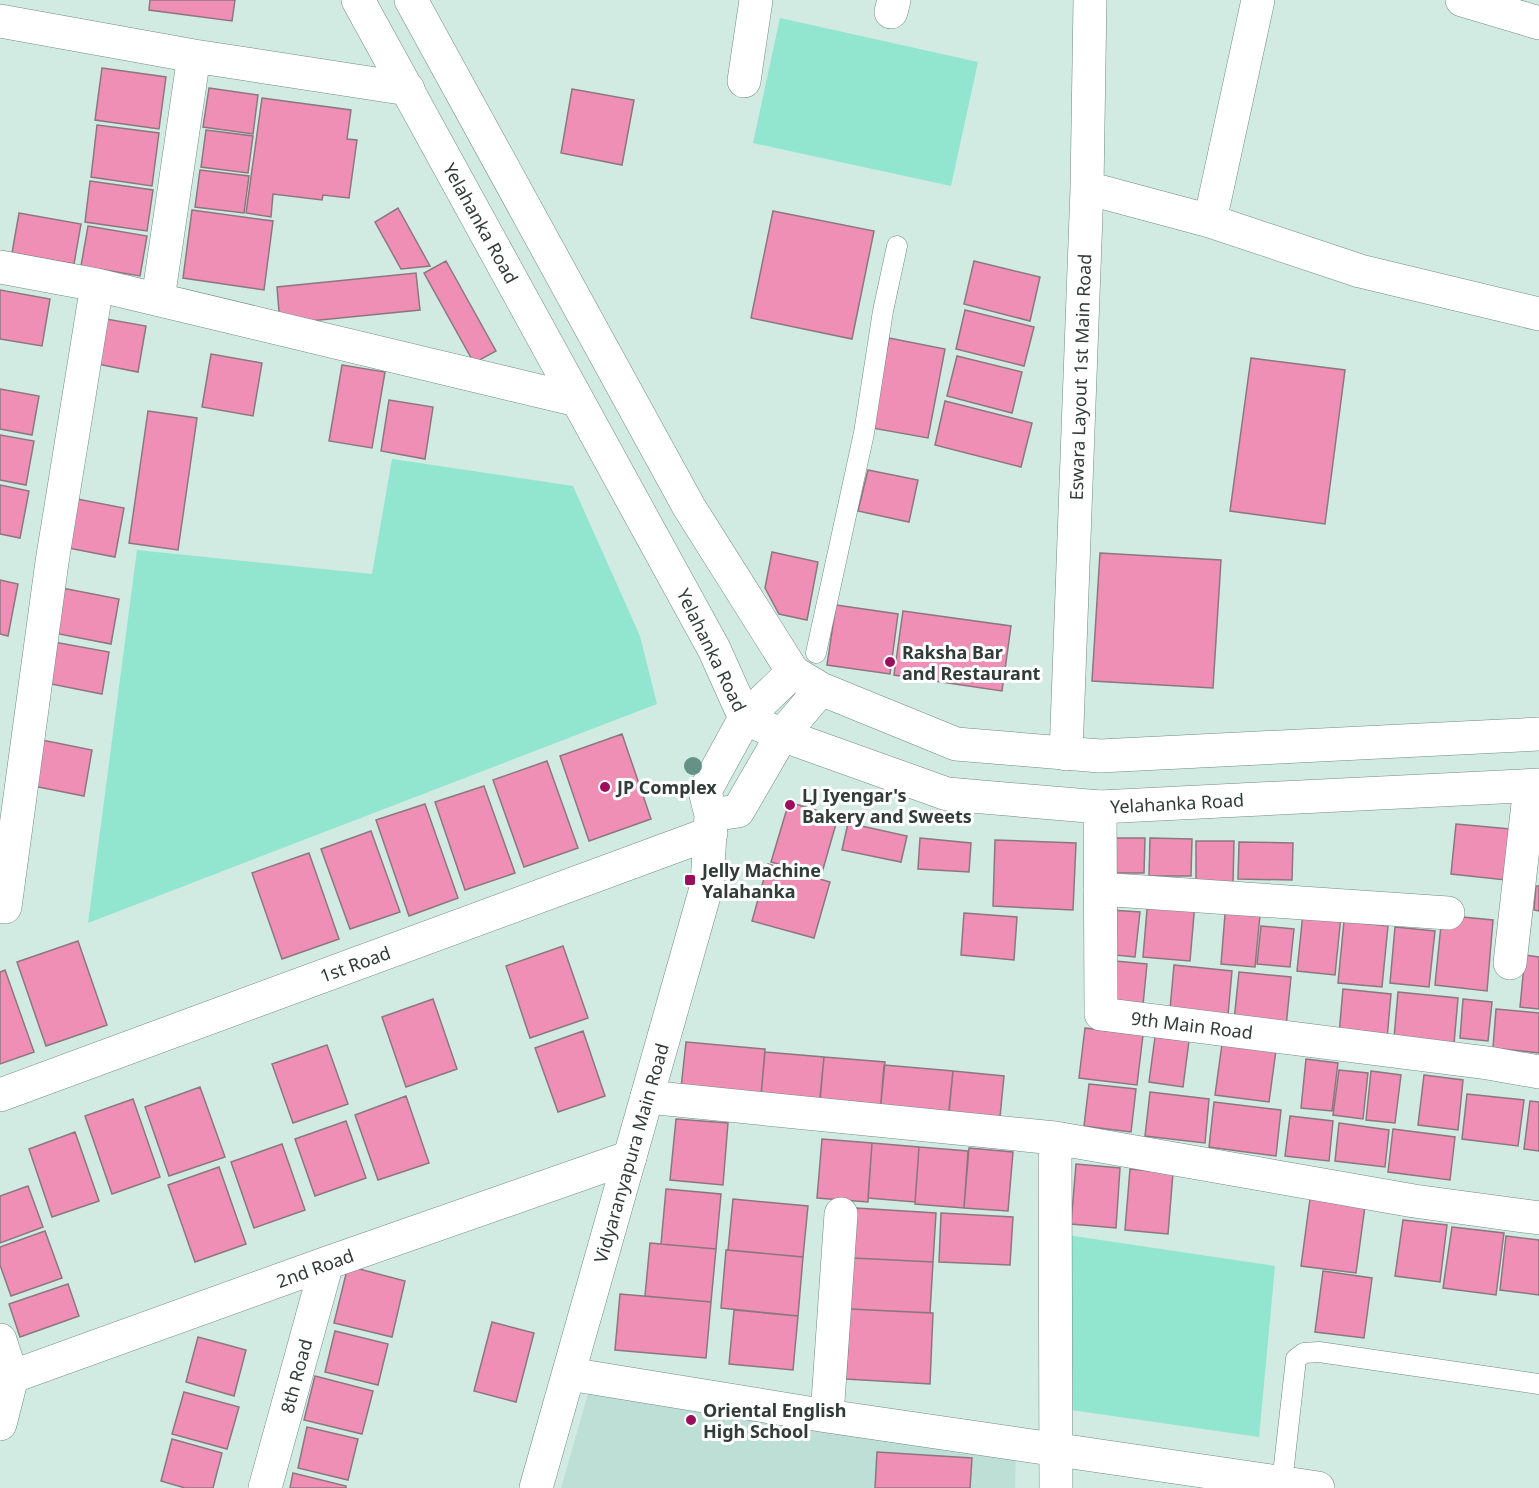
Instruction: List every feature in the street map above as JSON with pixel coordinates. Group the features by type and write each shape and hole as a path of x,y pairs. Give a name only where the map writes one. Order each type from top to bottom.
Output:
{"street":[{"name":"Yelahanka Road","path":"358,0 714,649 744,718 782,735 947,794 1100,807 1535,785"},
{"path":"411,0 689,507 810,671 956,744 1100,756 1539,734"},
{"path":"744,81 756,0"},
{"name":"Eswara Layout 1st Main Road","path":"1066,753 1087,188 1090,0"},
{"path":"1210,221 1258,0"},
{"path":"1474,2 1539,23"},
{"path":"0,21 194,56 408,89"},
{"path":"158,299 194,56"},
{"path":"1087,188 1210,221 1360,271 1539,314"},
{"path":"0,267 158,299 577,400"},
{"path":"0,906 5,907 52,562 97,285"},
{"path":"711,824 738,811 782,735 810,671"},
{"name":"Vidyaranyapura Main Road","path":"536,1488 707,885 711,824 705,792 744,718 810,671"},
{"path":"1510,963 1535,785"},
{"name":"9th Main Road","path":"1100,807 1101,1014 1488,1063 1539,1072"},
{"name":"1st Road","path":"0,1095 711,824"},
{"path":"1100,889 1448,914"},
{"path":"647,1097 1055,1138 1414,1201 1539,1218"},
{"path":"1055,1138 1056,1488"},
{"name":"2nd Road","path":"6,1379 630,1157"},
{"path":"827,1416 841,1214"},
{"name":"8th Road","path":"265,1488 327,1263"},
{"path":"0,1340 6,1379 0,1424"},
{"path":"569,1374 827,1416 1282,1485 1318,1488"}],"lane":[{"path":"810,671 864,433 883,311 897,246"},
{"path":"1282,1485 1296,1359 1304,1353 1318,1352 1539,1383"}],"shaded area":[{"name":"Oriental English High School","path":"589,1390 1016,1450 1015,1488 561,1488"}],"green space":[{"path":"780,18 978,62 951,186 753,143"},
{"path":"392,459 573,486 640,636 657,704 88,923 137,550 372,574"},
{"path":"1067,1235 1275,1266 1259,1437 1071,1410"}],"building":[{"path":"150,0 235,0 232,21 149,10"},
{"path":"102,68 166,77 159,129 95,120"},
{"path":"209,88 258,95 253,134 203,127"},
{"path":"572,89 634,100 622,165 561,153"},
{"path":"262,98 351,110 347,139 357,140 349,198 323,195 322,200 273,194 271,217 246,213"},
{"path":"97,125 159,133 152,186 91,177"},
{"path":"206,130 253,136 248,173 201,167"},
{"path":"200,170 249,176 244,213 195,207"},
{"path":"90,181 153,190 147,231 85,222"},
{"path":"398,208 430,266 401,269 375,222"},
{"path":"192,210 273,221 264,290 183,278"},
{"path":"773,211 874,231 852,339 751,318"},
{"path":"19,213 81,224 74,264 12,253"},
{"path":"88,226 147,236 140,276 81,266"},
{"path":"446,261 496,351 474,363 424,273"},
{"path":"974,261 1040,277 1030,321 964,304"},
{"path":"416,273 420,310 280,324 277,287"},
{"path":"0,290 50,299 42,346 0,339"},
{"path":"965,310 1034,327 1024,366 956,349"},
{"path":"95,317 146,326 138,372 87,362"},
{"path":"889,338 945,349 928,438 872,428"},
{"path":"211,354 262,363 253,416 202,407"},
{"path":"957,356 1022,372 1012,413 947,396"},
{"path":"1251,358 1345,370 1325,524 1230,511"},
{"path":"342,365 385,372 372,448 329,441"},
{"path":"0,389 39,396 32,435 0,429"},
{"path":"389,400 433,407 425,459 381,451"},
{"path":"945,401 1032,423 1021,467 935,445"},
{"path":"148,411 197,418 178,550 129,543"},
{"path":"0,435 34,441 26,485 0,480"},
{"path":"868,470 918,480 909,522 858,511"},
{"path":"0,485 29,491 20,538 0,534"},
{"path":"72,498 124,508 115,557 63,547"},
{"path":"772,552 818,562 807,620 779,614 765,588"},
{"path":"1100,553 1221,560 1213,688 1092,681"},
{"path":"0,580 18,584 8,636 0,634"},
{"path":"62,588 119,599 111,644 54,633"},
{"path":"836,605 898,614 890,674 827,665"},
{"path":"903,611 1011,626 1002,691 894,675"},
{"path":"54,642 109,652 102,694 46,683"},
{"name":"JP Complex","path":"622,734 651,819 589,841 560,756"},
{"path":"37,739 92,750 84,796 28,785"},
{"path":"547,761 578,848 524,867 493,780"},
{"path":"484,786 515,873 465,890 435,802"},
{"path":"789,802 838,817 821,876 771,862"},
{"path":"425,804 458,898 409,916 376,820"},
{"path":"848,823 907,836 901,862 842,850"},
{"path":"1456,824 1510,829 1506,880 1451,874"},
{"path":"371,831 400,912 350,929 321,849"},
{"path":"920,838 971,843 969,872 918,869"},
{"path":"1106,838 1145,838 1144,873 1106,873"},
{"path":"1150,838 1192,839 1191,876 1149,876"},
{"path":"995,840 1076,843 1073,910 993,906"},
{"path":"1196,841 1234,841 1233,883 1196,883"},
{"path":"1239,842 1293,843 1292,880 1238,879"},
{"path":"309,853 339,939 282,959 252,873"},
{"path":"768,864 830,882 814,938 752,921"},
{"path":"1536,886 1539,886 1539,911 1534,910"},
{"path":"1148,898 1195,903 1190,961 1143,957"},
{"path":"1226,902 1261,905 1255,967 1221,964"},
{"path":"1110,910 1140,912 1135,957 1105,954"},
{"path":"964,913 1017,917 1014,960 961,955"},
{"path":"1303,913 1341,916 1335,975 1297,971"},
{"path":"1442,915 1493,920 1487,991 1435,985"},
{"path":"1344,921 1388,926 1382,987 1338,983"},
{"path":"1261,926 1294,929 1290,967 1257,964"},
{"path":"1395,927 1435,931 1429,987 1390,983"},
{"path":"78,941 107,1025 46,1046 17,962"},
{"path":"563,946 588,1018 530,1038 506,966"},
{"path":"1525,955 1539,957 1539,1009 1520,1007"},
{"path":"1115,961 1147,964 1143,1005 1111,1002"},
{"path":"1174,965 1232,971 1228,1015 1170,1009"},
{"path":"5,970 34,1052 0,1064 0,972"},
{"path":"1239,972 1291,977 1286,1027 1234,1021"},
{"path":"1343,989 1391,994 1387,1039 1339,1034"},
{"path":"1398,992 1458,998 1454,1044 1394,1038"},
{"path":"433,999 457,1069 406,1087 382,1017"},
{"path":"1463,999 1492,1002 1488,1041 1460,1038"},
{"path":"1496,1009 1539,1013 1539,1053 1493,1048"},
{"path":"1085,1028 1143,1035 1137,1085 1079,1078"},
{"path":"583,1031 605,1096 558,1112 535,1048"},
{"path":"1155,1037 1189,1041 1183,1087 1149,1082"},
{"path":"686,1042 765,1049 761,1096 681,1088"},
{"path":"1222,1044 1276,1050 1269,1102 1215,1095"},
{"path":"327,1045 348,1104 293,1123 272,1064"},
{"path":"765,1052 824,1057 820,1101 761,1096"},
{"path":"824,1057 885,1062 880,1113 819,1107"},
{"path":"1306,1059 1338,1063 1332,1111 1301,1108"},
{"path":"884,1065 953,1071 948,1119 880,1113"},
{"path":"1339,1070 1368,1073 1363,1119 1333,1115"},
{"path":"953,1071 1004,1076 1000,1117 949,1113"},
{"path":"1371,1071 1401,1075 1395,1123 1366,1120"},
{"path":"1424,1075 1463,1080 1458,1130 1418,1125"},
{"path":"1089,1084 1136,1089 1131,1132 1084,1126"},
{"path":"200,1087 225,1157 169,1176 145,1107"},
{"path":"1150,1092 1209,1099 1205,1143 1145,1136"},
{"path":"1467,1094 1524,1100 1518,1146 1462,1139"},
{"path":"406,1096 429,1163 378,1180 355,1115"},
{"path":"133,1099 160,1177 112,1194 85,1116"},
{"path":"1530,1101 1539,1102 1539,1151 1524,1149"},
{"path":"1214,1102 1281,1110 1276,1156 1209,1147"},
{"path":"1290,1116 1333,1121 1329,1161 1285,1156"},
{"path":"676,1119 728,1123 723,1185 670,1180"},
{"path":"346,1121 366,1178 315,1196 295,1139"},
{"path":"1339,1123 1389,1130 1385,1167 1335,1161"},
{"path":"1393,1129 1455,1137 1450,1180 1388,1172"},
{"path":"75,1132 99,1201 52,1217 29,1149"},
{"path":"822,1139 872,1143 868,1202 817,1198"},
{"path":"872,1143 919,1147 915,1202 868,1198"},
{"path":"282,1144 305,1210 254,1228 231,1162"},
{"path":"919,1147 968,1151 964,1208 915,1204"},
{"path":"969,1148 1013,1152 1008,1211 964,1208"},
{"path":"1076,1164 1120,1168 1116,1228 1071,1224"},
{"path":"219,1167 246,1244 195,1262 168,1185"},
{"path":"1130,1169 1173,1173 1168,1234 1125,1230"},
{"path":"28,1186 43,1227 0,1243 0,1196"},
{"path":"666,1189 721,1194 716,1249 661,1244"},
{"path":"733,1199 808,1206 803,1257 728,1250"},
{"path":"1310,1199 1365,1206 1356,1273 1301,1266"},
{"path":"856,1208 936,1213 933,1262 853,1258"},
{"path":"941,1213 1013,1217 1010,1265 939,1262"},
{"path":"1403,1220 1447,1225 1440,1282 1395,1276"},
{"path":"1452,1227 1504,1233 1496,1295 1443,1288"},
{"path":"45,1231 62,1278 11,1296 0,1265 0,1247"},
{"path":"1506,1236 1539,1240 1539,1295 1500,1290"},
{"path":"650,1243 716,1249 711,1302 645,1296"},
{"path":"726,1250 803,1257 798,1316 721,1308"},
{"path":"853,1258 933,1262 930,1313 850,1309"},
{"path":"348,1266 405,1281 392,1337 334,1323"},
{"path":"1323,1271 1372,1278 1364,1338 1315,1332"},
{"path":"68,1284 79,1316 20,1337 9,1304"},
{"path":"620,1294 711,1302 706,1358 615,1350"},
{"path":"850,1309 933,1313 930,1384 846,1379"},
{"path":"734,1310 798,1316 793,1370 729,1364"},
{"path":"492,1322 534,1333 516,1402 474,1391"},
{"path":"335,1331 388,1344 378,1385 325,1372"},
{"path":"198,1337 246,1350 234,1396 186,1382"},
{"path":"315,1376 373,1391 362,1434 304,1420"},
{"path":"184,1392 239,1407 227,1449 172,1434"},
{"path":"307,1427 358,1439 348,1480 298,1468"},
{"path":"172,1439 222,1453 213,1488 185,1488 161,1481"},
{"path":"877,1452 972,1458 970,1488 875,1488"},
{"path":"293,1473 346,1486 346,1488 290,1488"}],"place":[{"name":"Raksha Bar and Restaurant","path":"890,662"},
{"name":"JP Complex","path":"605,787"},
{"name":"LJ Iyengar's Bakery and Sweets","path":"790,805"},
{"name":"Jelly Machine Yalahanka","path":"690,880"},
{"name":"Oriental English High School","path":"691,1420"}]}
